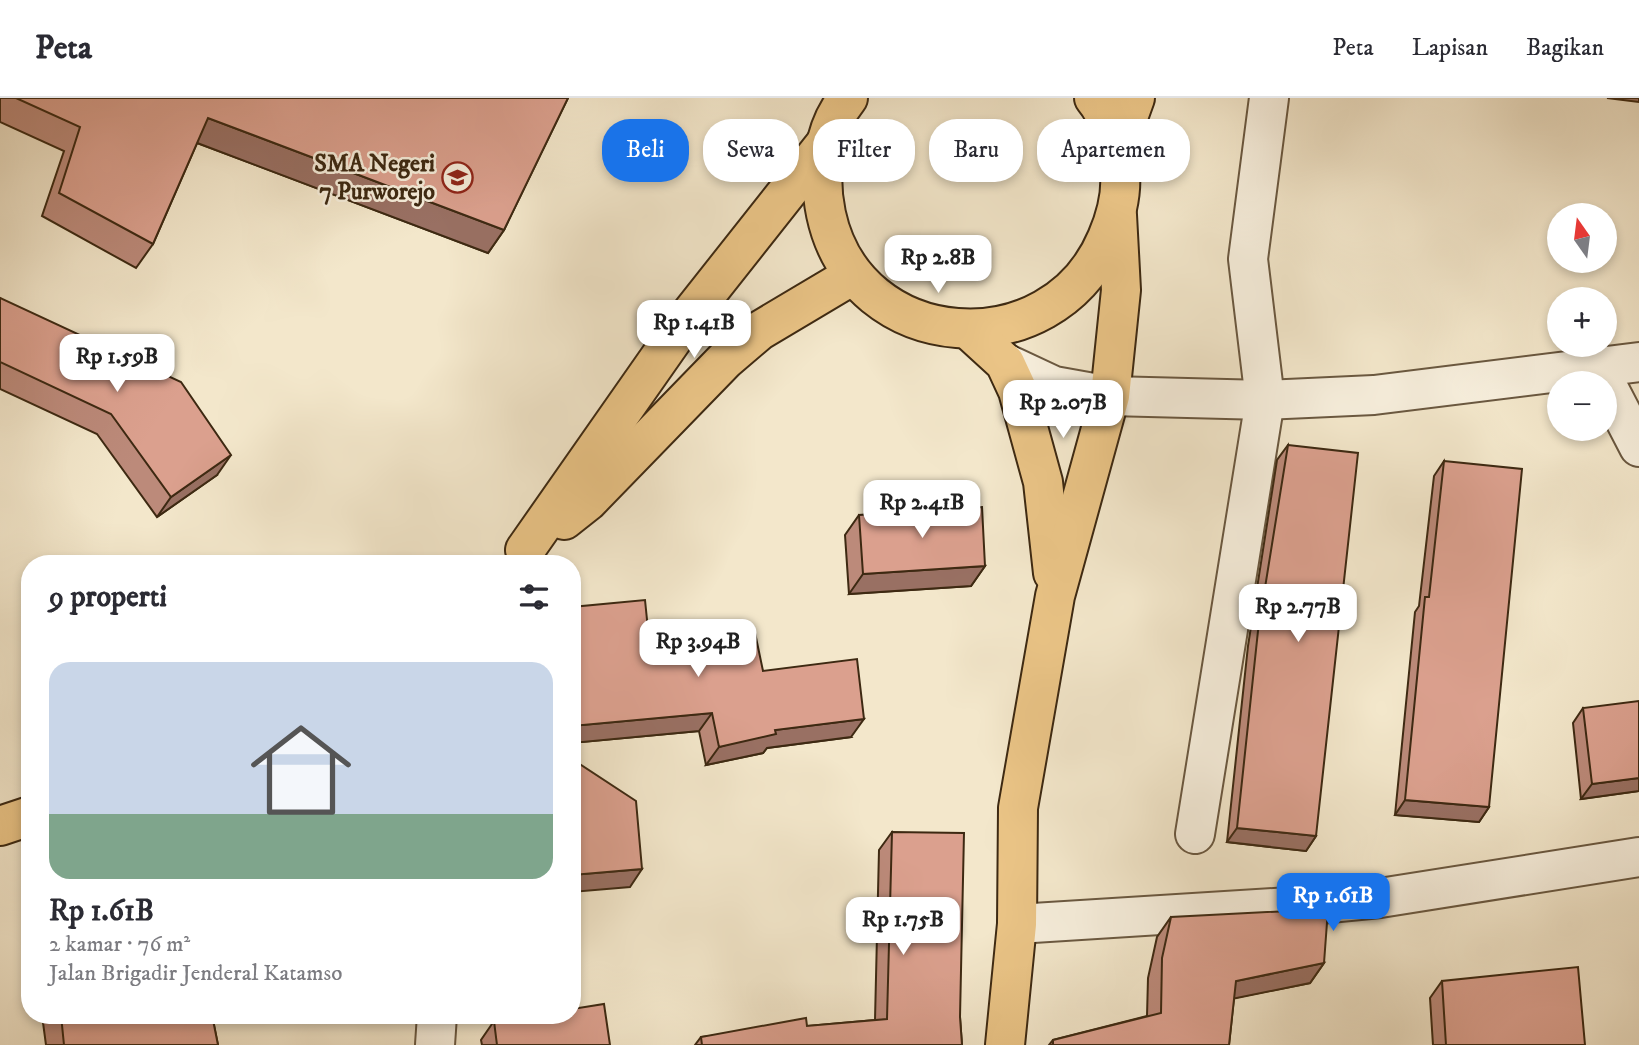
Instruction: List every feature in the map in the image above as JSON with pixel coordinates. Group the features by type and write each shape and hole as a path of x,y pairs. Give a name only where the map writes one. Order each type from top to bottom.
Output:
{"main road":[{"path":"838,119 848,98"},
{"path":"1094,98 1104,119"},
{"path":"1127,119 1135,98"},
{"path":"517,555 686,320 813,159"},
{"path":"822,182 831,234 853,275 884,303 920,322 970,331 1020,322 1064,298 1097,261 1117,215"},
{"path":"1005,1045 1017,924 1018,808 1055,596 1110,396 1121,290 1117,215 1121,182"},
{"path":"519,555 588,501 725,360 759,331 853,275"},
{"path":"970,331 1005,363 1018,391 1044,482 1055,596"},
{"path":"0,826 21,819"}],"street":[{"path":"1195,834 1265,400 1248,259 1269,98"},
{"path":"1005,363 1054,386 1110,396 1265,400 1374,395 1639,362"},
{"path":"1598,368 1639,447"},
{"path":"1017,924 1367,900 1639,857"},
{"path":"435,1045 436,1024"}],"building":[{"path":"16,98 568,98 504,230 208,118 153,244 59,193 80,127"},
{"path":"0,298 181,382 231,455 171,497 111,414 0,362"},
{"path":"1288,445 1358,453 1316,836 1237,828 1258,631"},
{"path":"1444,461 1522,469 1489,807 1405,800 1425,597 1429,597"},
{"path":"982,507 985,566 863,574 859,515"},
{"path":"645,600 650,649 754,628 763,671 857,659 864,719 775,730 776,734 719,747 712,713 581,725 581,606"},
{"path":"1639,701 1639,778 1592,784 1583,708"},
{"path":"581,765 636,801 642,869 581,874"},
{"path":"892,832 964,833 960,1017 962,1045 702,1045 701,1037 806,1018 807,1026 887,1019"},
{"path":"1328,909 1324,963 1236,981 1229,1045 1053,1045 1053,1040 1161,1013 1162,958 1171,917"},
{"path":"1578,967 1585,1045 1446,1045 1442,981"},
{"path":"604,1004 610,1045 497,1045 494,1024 581,1024 581,1008"},
{"path":"62,1024 214,1024 218,1045 64,1045"}],"place":[{"name":"SMA Negeri 7 Purworejo","path":"458,178"}]}
